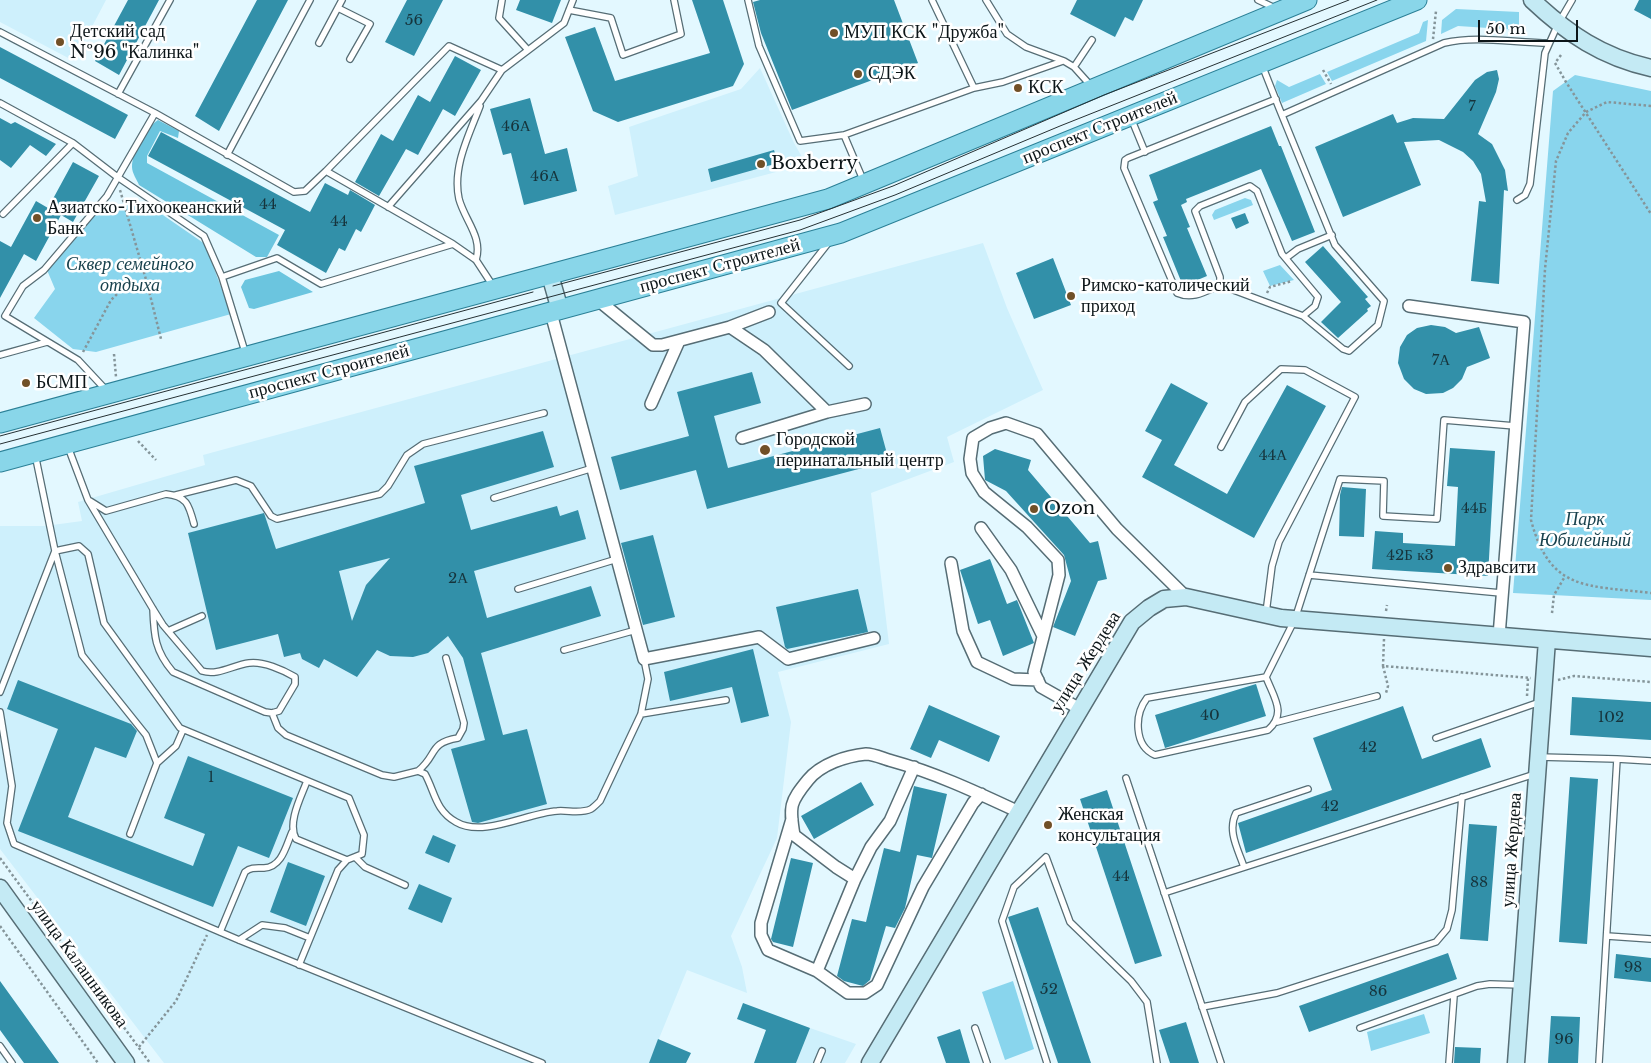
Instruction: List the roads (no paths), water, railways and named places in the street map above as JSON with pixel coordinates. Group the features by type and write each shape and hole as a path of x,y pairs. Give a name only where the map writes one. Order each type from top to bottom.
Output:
{"main road":[{"name":"проспект Строителей","path":"0,423 828,199 1307,0"},
{"name":"проспект Строителей","path":"0,462 835,235 1417,0"},
{"path":"1532,0 1558,24 1580,40 1630,63 1651,68"},
{"path":"550,275 555,311"},
{"name":"улица Жердева","path":"870,1063 1132,622 1164,599 1186,597 1266,616 1295,619 1651,648"},
{"name":"улица Жердева","path":"1516,1063 1542,702 1550,680 1547,640"},
{"name":"улица Калашникова","path":"0,888 126,1063"}],"street":[{"path":"598,300 653,345 679,341 730,327 769,312"},
{"path":"1409,306 1524,322 1499,636"},
{"path":"555,311 592,468 644,659 759,637 788,659 874,638"},
{"path":"730,327 764,350 827,412"},
{"path":"651,404 679,341"},
{"path":"742,438 827,412 865,404"},
{"path":"1080,709 1041,687 1034,672 1042,634 1059,575 1058,560 1027,527 984,492 972,473 970,459 973,438 990,428 1006,423 1037,434 1117,529 1186,597"},
{"path":"981,528 1011,570 1042,634"},
{"path":"951,563 963,631 977,662 1013,679 1038,680"},
{"path":"855,879 794,835 792,800 821,767 868,754 914,767 981,794 1019,812"},
{"path":"818,971 855,879 871,847 890,821 914,767"},
{"path":"792,819 764,910 761,935 768,950 818,971 848,993 865,993 877,984 923,887 973,803 981,794"}],"lane":[{"path":"118,94 170,0"},
{"path":"227,155 310,0"},
{"path":"319,43 342,0"},
{"path":"502,0 499,18 528,50"},
{"path":"388,207 481,101 502,70 564,23 573,0"},
{"path":"569,10 611,18 623,55 681,34 674,0"},
{"path":"748,0 759,46 800,140 844,136 974,88 1003,82 1064,61"},
{"path":"932,0 974,88"},
{"path":"986,0 1007,34 1026,47 1064,61 1074,67 1093,88"},
{"path":"1258,0 1280,11"},
{"path":"1517,200 1525,195 1530,184 1545,53 1558,24 1572,0"},
{"path":"338,8 370,24 350,59"},
{"path":"0,32 155,113 294,192 305,190 326,171 449,46 502,70"},
{"path":"1284,114 1444,43 1461,39 1549,43"},
{"path":"1074,67 1092,40"},
{"path":"1261,63 1276,98 1335,245 1384,301 1378,325 1351,349 1346,350 1303,316 1220,285 1193,296 1185,297 1177,293 1124,168 1125,160 1276,98"},
{"path":"476,260 479,247 459,199 458,174 461,154 481,101"},
{"path":"0,103 73,143 116,176 204,236 222,277 247,357"},
{"path":"110,394 78,360 2,315 23,286 44,270 107,196 116,176 155,113"},
{"path":"1130,116 1145,152"},
{"path":"844,136 865,184"},
{"path":"1,214 73,143"},
{"path":"326,171 453,244 476,260 495,290"},
{"path":"1220,285 1220,277 1195,215 1196,208 1246,187 1254,188 1282,254 1318,297 1315,306 1303,316"},
{"path":"835,235 781,303 849,366"},
{"path":"1286,258 1298,249 1332,236"},
{"path":"222,277 277,258 321,284 453,244"},
{"path":"0,356 47,342"},
{"path":"1221,447 1244,402 1281,369 1305,370 1355,397 1279,542 1272,566 1266,616"},
{"path":"88,500 106,511 166,494 176,495 236,480 251,486 271,516 278,519 380,494 388,486 407,455 423,444 544,414"},
{"path":"1266,677 1147,698 1138,714 1140,741 1145,750 1155,755 1268,730 1276,722 1279,711 1266,677 1295,619 1340,479 1384,481 1383,516 1437,519 1444,420 1515,426"},
{"path":"67,444 88,500 168,631 210,674 249,663 259,663 295,677 295,684 279,711 272,713 174,672 162,660 154,637 153,609"},
{"path":"35,453 55,551 82,655 146,736 157,763"},
{"path":"494,498 592,468"},
{"path":"176,495 184,499 188,504 194,524"},
{"path":"55,551 79,546 84,548 88,554 104,623 180,728 350,798 364,835 362,854 347,860 338,870 299,965"},
{"path":"0,692 55,551"},
{"path":"518,589 617,559"},
{"path":"1309,575 1501,592"},
{"path":"168,631 202,616"},
{"path":"564,650 636,630"},
{"path":"272,713 278,728 286,735 382,775 394,777 418,771 426,764 436,746 443,741 458,738 463,729 464,723 446,658"},
{"path":"418,771 425,774 436,802 454,821 466,827 483,827 557,811 573,812 591,809 600,801 641,714 648,679 644,659"},
{"path":"201,684 206,672"},
{"path":"1276,722 1377,696"},
{"path":"641,714 726,700"},
{"path":"1436,738 1542,702"},
{"path":"0,712 12,786 7,823 14,844 299,965 542,1063"},
{"path":"130,834 157,763 176,746 183,730"},
{"path":"1538,757 1651,761"},
{"path":"1599,1063 1617,759"},
{"path":"1164,893 1537,773"},
{"path":"1126,778 1220,1063"},
{"path":"220,932 245,872 250,868 275,865 280,860 292,832 295,813 307,781"},
{"path":"1244,867 1232,833 1232,822 1236,813 1308,789"},
{"path":"1202,1007 1276,993 1436,942 1447,929 1452,910 1462,797"},
{"path":"292,832 296,839 347,860"},
{"path":"355,857 365,867 405,884"},
{"path":"1047,1063 1002,921 1014,887 1046,857 1070,922 1131,981 1147,1002 1157,1063"},
{"path":"239,940 262,924 285,928 310,938"},
{"path":"1607,936 1651,939"},
{"path":"1360,1028 1454,996 1477,986 1490,984 1522,985"},
{"path":"1449,1063 1454,996"},
{"path":"975,1028 986,1063"},
{"path":"0,1046 12,1063"},
{"path":"817,1063 822,1051"}],"tram line":[{"path":"553,286 800,220 893,186 1104,95 1349,0"},
{"path":"0,444 800,230 895,195 1060,126 1377,0"},
{"path":"0,436 533,292"}],"place":[{"name":"МУП КСК \"Дружба\"","path":"834,33"},
{"name":"Детский сад №96 \"Калинка\"","path":"60,42"},
{"name":"СДЭК","path":"858,74"},
{"name":"КСК","path":"1018,88"},
{"name":"Boxberry","path":"761,164"},
{"name":"Азиатско-Тихоокеанский Банк","path":"37,218"},
{"name":"Римско-католический приход","path":"1071,296"},
{"name":"БСМП","path":"26,383"},
{"name":"Городской перинатальный центр","path":"765,450"},
{"name":"Ozon","path":"1034,509"},
{"name":"Здравсити","path":"1448,568"},
{"name":"Женская консультация","path":"1048,825"}],"park label":[{"name":"Сквер семейного отдыха","path":"130,275"},
{"name":"Парк Юбилейный","path":"1585,530"}]}
